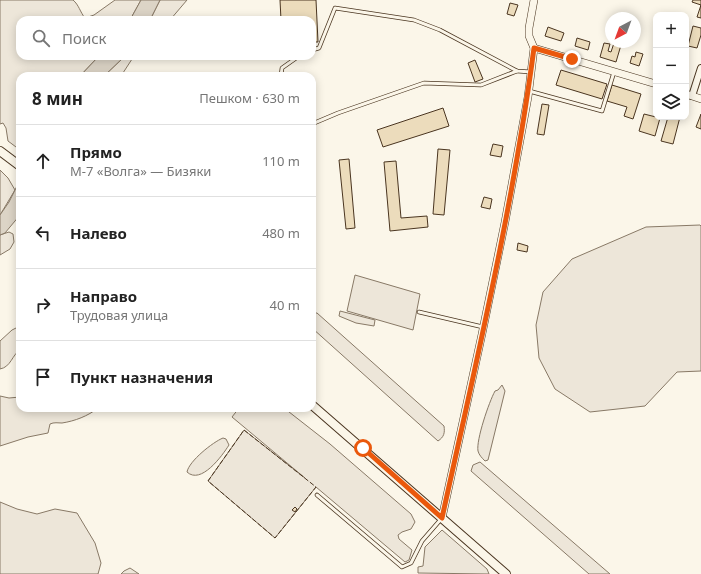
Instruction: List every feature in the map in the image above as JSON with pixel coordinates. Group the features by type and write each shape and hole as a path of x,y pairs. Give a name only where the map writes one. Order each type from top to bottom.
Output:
{"main road":[{"path":"1,151 16,163"},
{"path":"316,408 506,574"}],"street":[{"path":"442,518 484,327 505,222 531,72 534,48 529,36 529,28 534,0"},
{"path":"534,48 653,83"},
{"path":"701,68 689,95 701,99"}],"lane":[{"path":"316,49 319,48 335,8 414,20 440,30 517,71 531,72"},
{"path":"282,72 282,68 293,60"},
{"path":"316,122 338,113 424,83 481,85 517,71"},
{"path":"528,91 602,111 614,72"},
{"path":"419,312 484,327"},
{"path":"317,495 402,567 411,563 422,541 442,518"}],"shaded area":[{"path":"0,0 73,0 84,16 16,16 16,60 95,60 84,72 16,72 16,147 8,141 6,128 3,123 0,124"},
{"path":"115,0 141,0 132,16 91,16"},
{"path":"141,0 160,0 152,16 132,16"},
{"path":"160,0 187,0 173,16 152,16"},
{"path":"95,60 121,60 108,72 84,72"},
{"path":"121,60 131,60 124,72 108,72"},
{"path":"0,170 8,178 15,190 0,215"},
{"path":"16,188 16,220 5,233 0,235 0,215"},
{"path":"700,225 701,371 677,372 645,406 590,412 555,389 539,358 536,325 543,292 572,259 646,227"},
{"path":"9,232 13,234 14,242 10,249 0,255 0,235"},
{"path":"355,275 420,294 413,330 347,311"},
{"path":"340,311 375,320 374,326 356,323 339,316"},
{"path":"316,313 444,426 443,436 438,441 316,332"},
{"path":"16,328 16,354 7,366 0,369 0,341"},
{"path":"502,385 505,391 488,460 485,461 478,451 479,439 492,396"},
{"path":"0,396 9,398 16,397 16,412 92,412 86,416 76,419 62,423 50,424 48,433 28,437 0,446"},
{"path":"236,412 289,412 330,444 411,514 415,522 411,529 398,535 399,539 412,550 409,560 405,562 316,487 275,538 208,481 244,430 305,478 232,417"},
{"path":"223,438 226,439 229,445 211,468 198,475 193,475 187,472 192,463 202,452 213,443"},
{"path":"480,462 610,574 589,574 471,471 473,465"},
{"path":"0,502 17,509 37,514 55,509 77,513 95,543 101,563 98,574 0,574"},
{"path":"442,530 487,569 489,574 418,573 418,567 423,566 425,547"},
{"path":"130,568 139,574 121,574 124,571"}],"building":[{"path":"280,0 316,0 318,42 316,42 316,16 281,16"},
{"path":"693,0 701,0 701,5 692,2"},
{"path":"510,3 518,5 514,16 507,14"},
{"path":"701,5 701,18 697,17"},
{"path":"693,26 701,28 701,35 697,48 689,46"},
{"path":"548,27 564,33 561,41 545,36"},
{"path":"577,38 590,42 588,50 575,46"},
{"path":"604,43 605,48 609,48 608,51 611,52 612,48 620,48 616,62 600,57"},
{"path":"636,52 643,54 639,66 630,63 632,56 635,57"},
{"path":"475,60 483,79 475,82 468,63"},
{"path":"561,70 607,84 602,99 556,85"},
{"path":"612,85 641,94 633,119 624,116 627,107 607,101"},
{"path":"542,104 549,105 544,135 537,134"},
{"path":"443,108 449,126 383,147 377,130"},
{"path":"644,114 653,116 653,120 659,120 655,136 639,131"},
{"path":"701,114 701,129 696,127"},
{"path":"667,120 679,120 673,144 661,141"},
{"path":"493,144 503,146 501,157 490,155"},
{"path":"438,149 450,150 444,215 433,214"},
{"path":"349,159 355,228 346,229 339,160"},
{"path":"396,161 401,218 427,216 428,227 390,231 384,162"},
{"path":"484,197 492,199 490,209 481,207"},
{"path":"518,243 528,246 527,252 517,250"},
{"path":"295,507 297,509 295,512 292,510"}],"fence":[{"path":"244,430 316,487 275,538 208,481 244,430"}],"route":[{"path":"363,448 442,518 505,222 528,97 534,48 572,59"}]}
